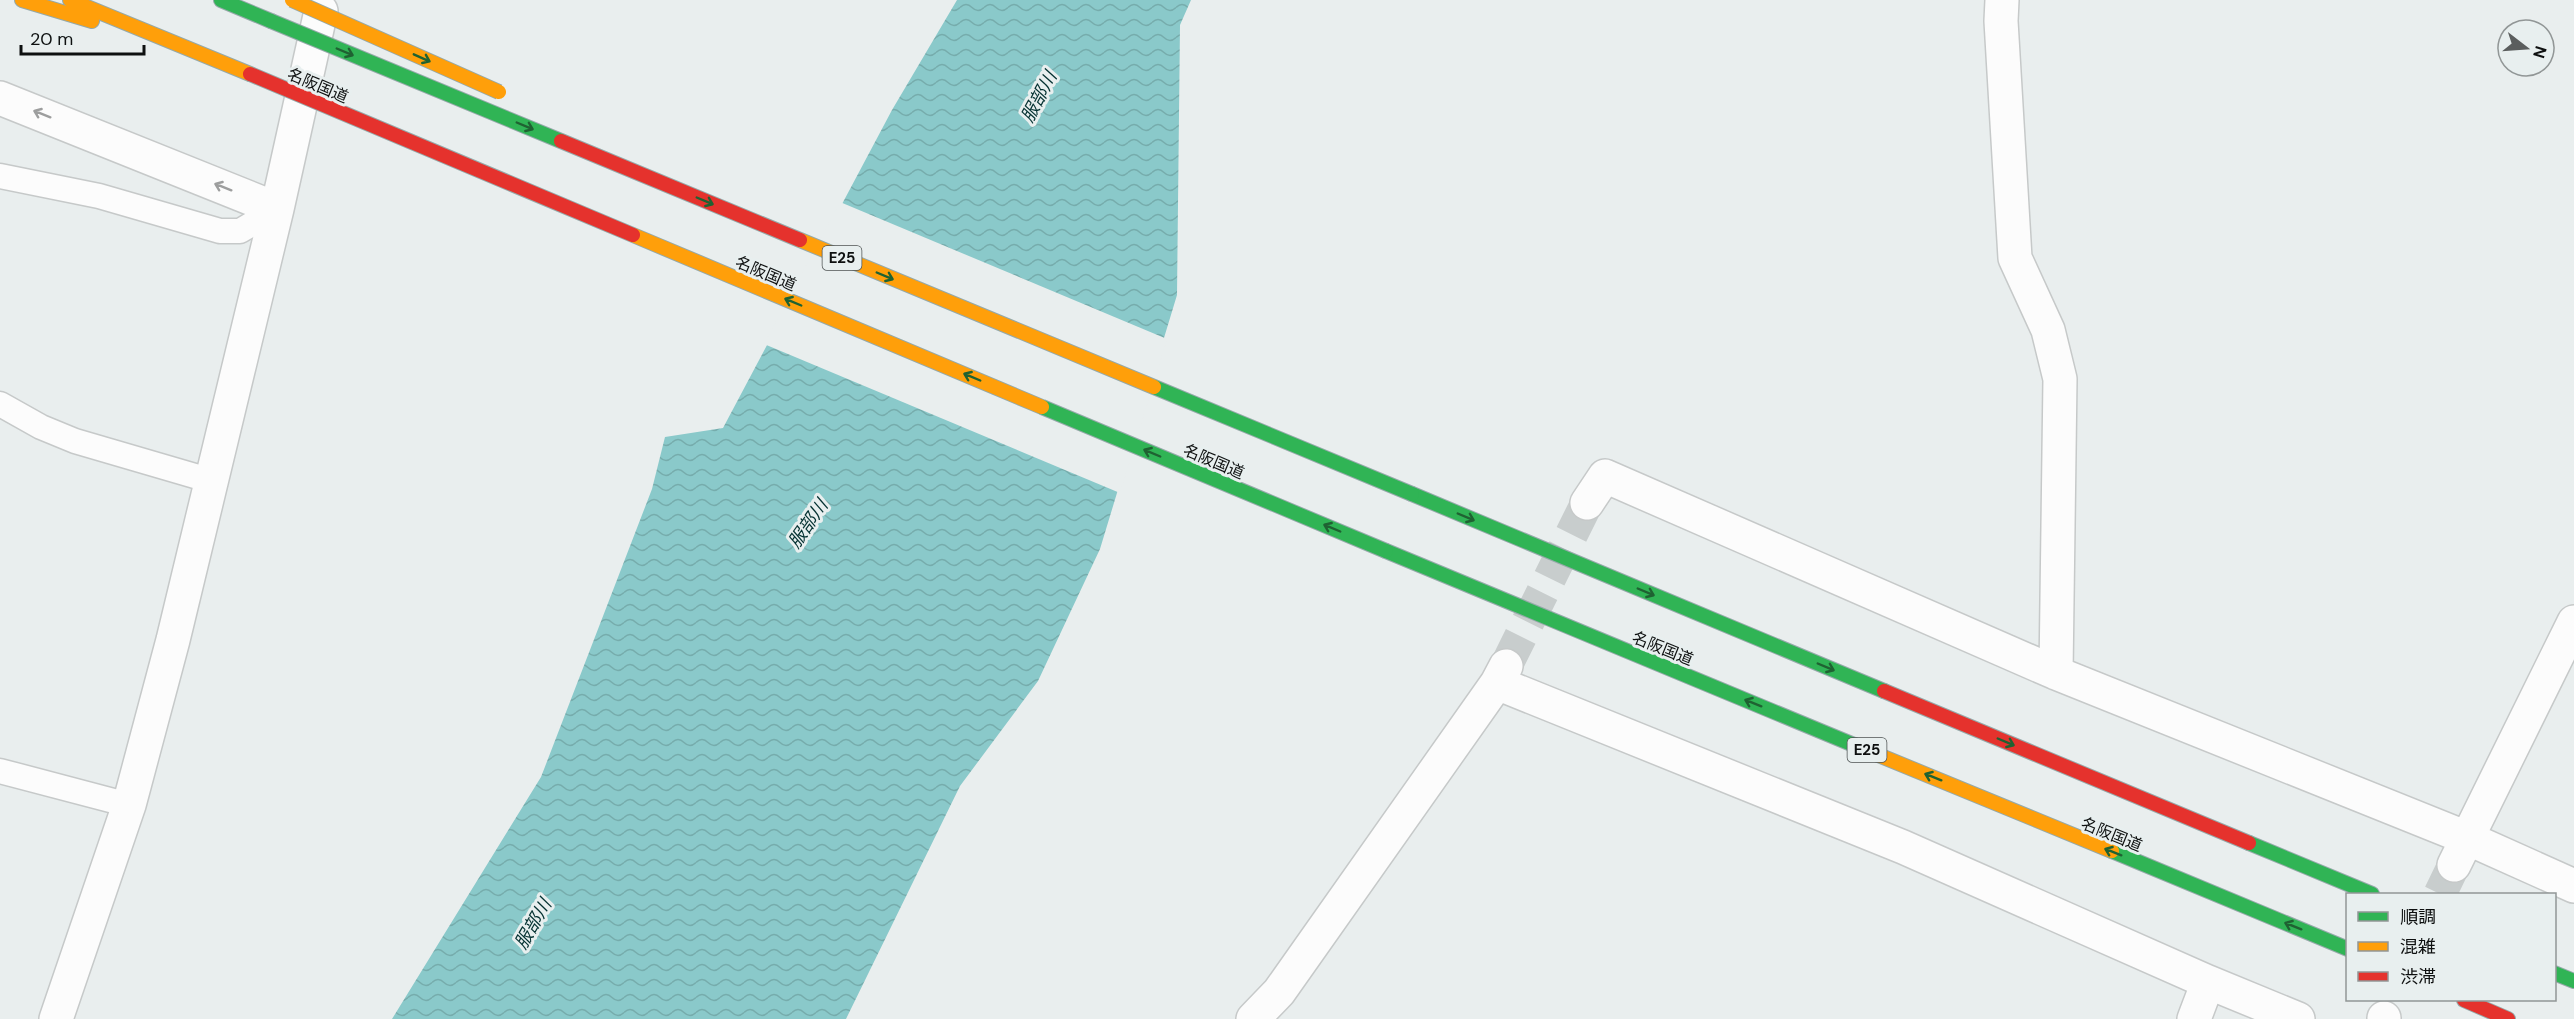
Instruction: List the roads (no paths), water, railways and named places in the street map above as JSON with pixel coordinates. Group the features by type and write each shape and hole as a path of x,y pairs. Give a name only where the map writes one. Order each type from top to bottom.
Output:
{"highway":[{"path":"22,0 191,51"},
{"name":"名阪国道","path":"70,0 1386,551 2346,948"},
{"name":"E25","path":"221,0 2370,893"},
{"path":"292,0 510,97"},
{"path":"1204,392 1412,495"},
{"path":"2556,974 2574,981"},
{"path":"2468,1001 2508,1019"}],"street":[{"path":"56,1019 129,805 213,481 323,0"},
{"path":"2002,0 2001,21 2014,258 2048,330 2060,379 2056,673"},
{"path":"0,98 277,208"},
{"path":"1587,503 1605,476 2460,851 2574,886"},
{"path":"2460,851 2574,622"},
{"path":"1253,1019 1279,992 1501,674 2298,1019"},
{"path":"2194,1019 2208,982"}],"lane":[{"path":"0,176 99,196 220,231 240,231 277,208"},
{"path":"0,404 41,427 75,441 213,481"},
{"path":"0,771 129,805"}],"water":[{"name":"服部川","path":"957,0 1191,0 1180,25 1177,295 1100,549 1038,681 960,786 846,1019 392,1019 541,777 652,489 665,437 723,428 892,110"}],"tunnel":[{"path":"1506,666 1587,503"},
{"path":"2440,893 2454,865"}]}
